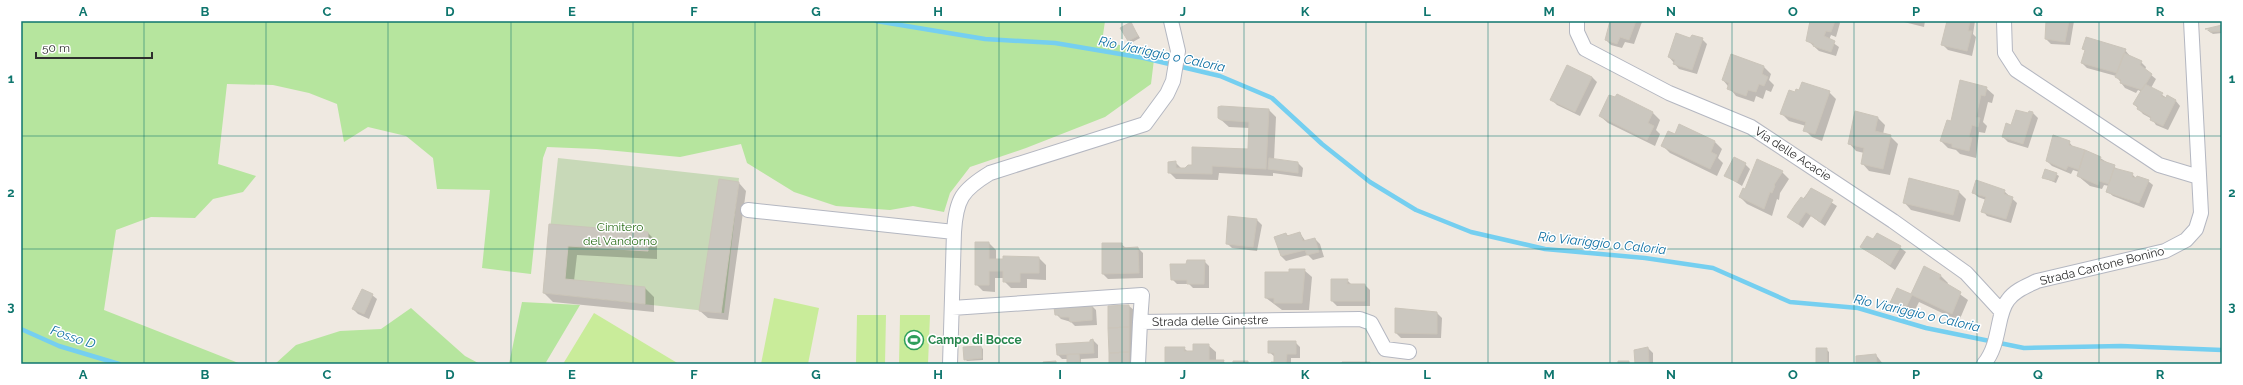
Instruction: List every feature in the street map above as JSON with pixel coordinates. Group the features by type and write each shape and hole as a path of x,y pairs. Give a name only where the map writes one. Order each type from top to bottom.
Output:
{"street":[{"path":"950,364 954,232 955,214 959,199 970,185 990,173 1144,124 1167,94 1173,81 1178,51 1171,21"},
{"name":"Via delle Acacie","path":"1577,21 1578,32 1585,49 1669,93 1751,127 1893,221 1966,273 2002,312"},
{"path":"2004,21 2003,33 2005,53 2016,70 2159,165 2199,177"},
{"name":"Strada Cantone Bonino","path":"1988,359 1999,330 2002,312 2008,300 2018,290 2037,281 2165,251 2186,240 2196,229 2201,213 2191,21"},
{"path":"748,210 954,232"},
{"name":"Strada delle Ginestre","path":"952,308 1142,295 1140,322 1360,319 1370,323 1385,349 1409,352"},
{"path":"1138,364 1140,322"}],"green space":[{"path":"21,21 1105,21 1102,42 1155,51 1151,84 1105,117 1026,148 970,167 950,193 944,212 913,206 890,210 836,206 794,192 747,163 741,144 680,157 596,149 547,147 543,158 531,274 482,268 490,190 437,189 433,158 406,136 368,127 344,142 337,104 309,93 273,85 227,84 218,164 256,176 243,192 213,199 195,218 151,217 116,230 104,310 241,364 21,364"},
{"name":"Cimitero del Vandorno","path":"558,158 739,178 724,313 543,293"},
{"path":"774,298 819,308 808,364 761,364"},
{"path":"522,302 580,305 545,364 509,364"},
{"path":"411,308 465,356 480,364 275,364 296,345 340,331 381,329"},
{"path":"594,313 679,364 563,364"},
{"path":"857,315 886,315 885,364 856,364"},
{"name":"Campo di Bocce","path":"900,315 930,315 928,364 899,364"}],"building":[{"path":"1610,21 1636,21 1629,40 1620,37 1617,44 1605,40"},
{"path":"1810,21 1835,21 1831,32 1826,31 1824,36 1835,41 1831,52 1813,46 1814,44 1806,41"},
{"path":"1947,21 1970,21 1968,31 1972,31 1967,51 1941,45"},
{"path":"2046,21 2069,21 2065,42 2045,39"},
{"path":"1131,22 1138,36 1128,41 1120,28"},
{"path":"2222,25 2222,31 2210,32 2209,29 2205,29"},
{"path":"1676,33 1690,38 1692,35 1703,38 1692,70 1673,64 1675,60 1668,57"},
{"path":"2086,37 2126,49 2117,73 2081,63 2085,50 2082,49"},
{"path":"2124,53 2142,61 2140,65 2152,74 2142,90 2120,83 2121,80 2115,77"},
{"path":"1731,54 1764,66 1762,74 1768,77 1764,86 1759,84 1756,92 1748,90 1746,96 1727,89 1729,83 1722,80"},
{"path":"1567,65 1592,77 1575,112 1550,100"},
{"path":"1960,80 1987,87 1985,96 1981,95 1976,117 1980,118 1978,127 1972,125 1969,137 1972,138 1969,151 1952,147 1952,144 1940,141 1947,120 1951,121"},
{"path":"1802,82 1830,91 1815,134 1803,131 1806,122 1780,114 1789,90 1795,92 1796,89 1799,90"},
{"path":"2145,84 2163,93 2161,96 2166,98 2167,95 2176,100 2163,126 2150,120 2151,117 2137,109 2138,107 2133,104"},
{"path":"1617,94 1653,112 1648,123 1654,126 1647,140 1599,116 1609,95 1615,97"},
{"path":"1218,107 1269,109 1266,169 1212,166 1212,174 1168,173 1168,162 1176,161 1176,168 1185,168 1188,165 1192,165 1192,147 1248,149 1249,122 1221,120 1218,118"},
{"path":"2016,110 2028,113 2029,111 2033,112 2023,144 2002,137 2006,123 2011,125"},
{"path":"1855,111 1878,117 1875,131 1891,135 1883,169 1861,164 1864,148 1848,144"},
{"path":"1679,124 1715,141 1711,152 1717,155 1710,169 1661,146 1668,131 1675,134"},
{"path":"2053,135 2070,141 2069,145 2085,150 2079,170 2068,166 2066,170 2046,161"},
{"path":"2085,150 2101,157 2100,160 2115,165 2109,184 2099,181 2098,185 2077,176"},
{"path":"1734,157 1746,163 1737,182 1724,176"},
{"path":"1269,158 1298,162 1298,173 1268,169"},
{"path":"1757,159 1783,171 1774,185 1775,186 1772,193 1770,192 1764,209 1739,197 1743,188 1745,189"},
{"path":"2114,168 2133,173 2132,177 2136,178 2137,176 2149,180 2139,203 2106,192"},
{"path":"2045,169 2057,173 2054,181 2042,178"},
{"path":"1909,178 1959,191 1953,215 1903,203"},
{"path":"719,179 739,182 721,313 699,311"},
{"path":"1976,180 2005,190 2004,194 2013,197 2006,219 1981,212 1986,197 1972,193"},
{"path":"1811,188 1833,200 1820,222 1806,212 1798,224 1787,217 1801,197 1804,199"},
{"path":"1228,216 1257,219 1253,247 1226,244"},
{"path":"549,224 648,232 648,251 568,246 565,279 645,287 645,304 543,293"},
{"path":"1300,232 1303,241 1315,238 1319,252 1307,255 1305,250 1281,256 1274,237 1286,233 1287,236"},
{"path":"1877,233 1901,246 1890,265 1860,247 1867,236 1873,239"},
{"path":"975,242 989,242 989,259 1003,259 1003,256 1039,257 1039,273 1020,273 1020,282 1003,282 1003,271 989,271 989,285 975,285"},
{"path":"1102,243 1122,243 1122,248 1138,247 1139,273 1102,274"},
{"path":"1187,260 1205,260 1204,284 1187,284 1187,280 1171,280 1170,264 1186,264"},
{"path":"1924,266 1941,275 1939,279 1961,292 1952,314 1912,295 1903,314 1888,307 1897,288 1911,294"},
{"path":"1289,269 1305,269 1302,303 1274,303 1274,298 1265,298 1265,272 1289,272"},
{"path":"1331,279 1348,279 1347,284 1365,284 1365,301 1331,301"},
{"path":"362,289 373,294 364,314 352,309"},
{"path":"1092,304 1092,320 1070,322 1069,317 1060,317 1059,315 1055,315 1054,307"},
{"path":"1129,305 1129,327 1108,328 1108,306"},
{"path":"1395,308 1437,312 1437,334 1395,333"},
{"path":"1129,327 1129,352 1109,353 1108,328"},
{"path":"1093,339 1094,353 1057,355 1056,344 1090,342 1090,340"},
{"path":"1268,341 1296,341 1296,354 1287,354 1286,363 1295,364 1271,364 1271,362 1274,362 1274,353 1268,353"},
{"path":"1193,344 1209,344 1209,360 1224,360 1223,364 1185,362 1185,364 1165,364 1165,347 1185,347 1184,351 1193,351"},
{"path":"981,346 982,358 964,360 963,347"},
{"path":"1648,347 1649,364 1635,364 1634,350"},
{"path":"1816,348 1827,348 1827,364 1816,364"},
{"path":"1129,352 1129,364 1109,364 1109,353"},
{"path":"1079,354 1080,362 1067,363 1067,355"},
{"path":"1876,354 1877,363 1882,364 1856,364 1856,356"},
{"path":"1056,361 1056,364 1043,364 1043,362"},
{"path":"1233,361 1248,361 1248,364 1233,364"},
{"path":"1618,361 1629,361 1629,364 1618,364"},
{"path":"1342,362 1370,362 1370,364 1342,364"}],"waterway":[{"name":"Rio Viariggio o Caloria","path":"876,21 985,39 1055,43 1144,58 1220,76 1272,98 1322,144 1370,182 1416,210 1471,232 1545,249 1645,258 1713,268 1790,302 1858,308 1926,328 2024,348 2121,346 2222,350"},
{"name":"Fosso D","path":"21,329 59,346 119,364"}],"place":[{"name":"Campo di Bocce","path":"914,340"}]}
